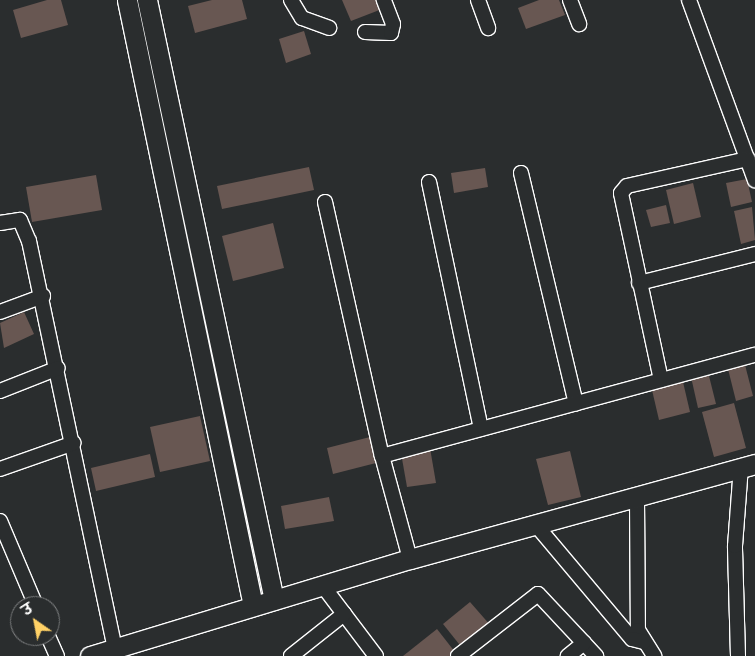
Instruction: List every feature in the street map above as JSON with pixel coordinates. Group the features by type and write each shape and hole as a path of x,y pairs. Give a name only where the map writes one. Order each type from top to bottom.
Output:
{"street":[{"path":"127,0 150,62 274,600"},
{"path":"147,0 150,62 253,606"},
{"path":"291,0 302,18 329,28"},
{"path":"365,32 391,33 393,24 384,0"},
{"path":"478,0 488,28"},
{"path":"570,0 579,24"},
{"path":"689,0 755,180"},
{"path":"661,380 621,193 628,186 748,159"},
{"path":"522,173 576,404"},
{"path":"429,182 481,429"},
{"path":"325,202 382,456 410,559"},
{"path":"4,220 24,226 43,296 115,648"},
{"path":"639,284 755,254"},
{"path":"0,312 43,296"},
{"path":"382,456 755,355"},
{"path":"0,391 58,368"},
{"path":"0,469 74,443"},
{"path":"90,656 410,559 637,498 748,465 736,546 738,656"},
{"path":"637,498 638,619 644,642 654,656"},
{"path":"0,521 32,596"},
{"path":"536,526 632,639 644,642"},
{"path":"323,586 376,656"},
{"path":"458,656 538,594 596,656"},
{"path":"291,656 344,614"},
{"path":"568,656 584,643"}],"building":[{"path":"47,0 61,0 68,25 21,38 13,10"},
{"path":"212,0 242,0 247,19 195,33 188,6"},
{"path":"342,0 379,0 382,9 351,21"},
{"path":"539,0 559,0 565,15 526,29 518,8"},
{"path":"304,31 311,54 286,63 279,39"},
{"path":"309,167 314,190 222,209 217,186"},
{"path":"485,168 488,187 454,193 451,173"},
{"path":"96,175 102,210 32,222 26,187"},
{"path":"747,179 752,202 731,207 726,183"},
{"path":"693,183 701,217 674,224 666,190"},
{"path":"666,205 670,223 651,227 646,210"},
{"path":"752,207 755,240 741,244 734,211"},
{"path":"273,223 284,268 233,281 222,236"},
{"path":"24,312 34,334 4,348 0,323"},
{"path":"744,361 753,396 736,401 727,365"},
{"path":"708,372 716,404 698,408 691,377"},
{"path":"683,382 690,412 659,420 652,390"},
{"path":"734,403 746,448 714,457 702,412"},
{"path":"200,416 210,461 160,472 150,427"},
{"path":"370,437 376,463 333,474 327,448"},
{"path":"430,448 436,483 407,487 401,453"},
{"path":"570,451 581,497 548,505 536,459"},
{"path":"150,454 155,477 96,491 91,468"},
{"path":"329,497 334,521 285,529 281,506"},
{"path":"470,602 491,626 463,649 443,624"},
{"path":"437,629 455,652 450,656 403,656"}]}
